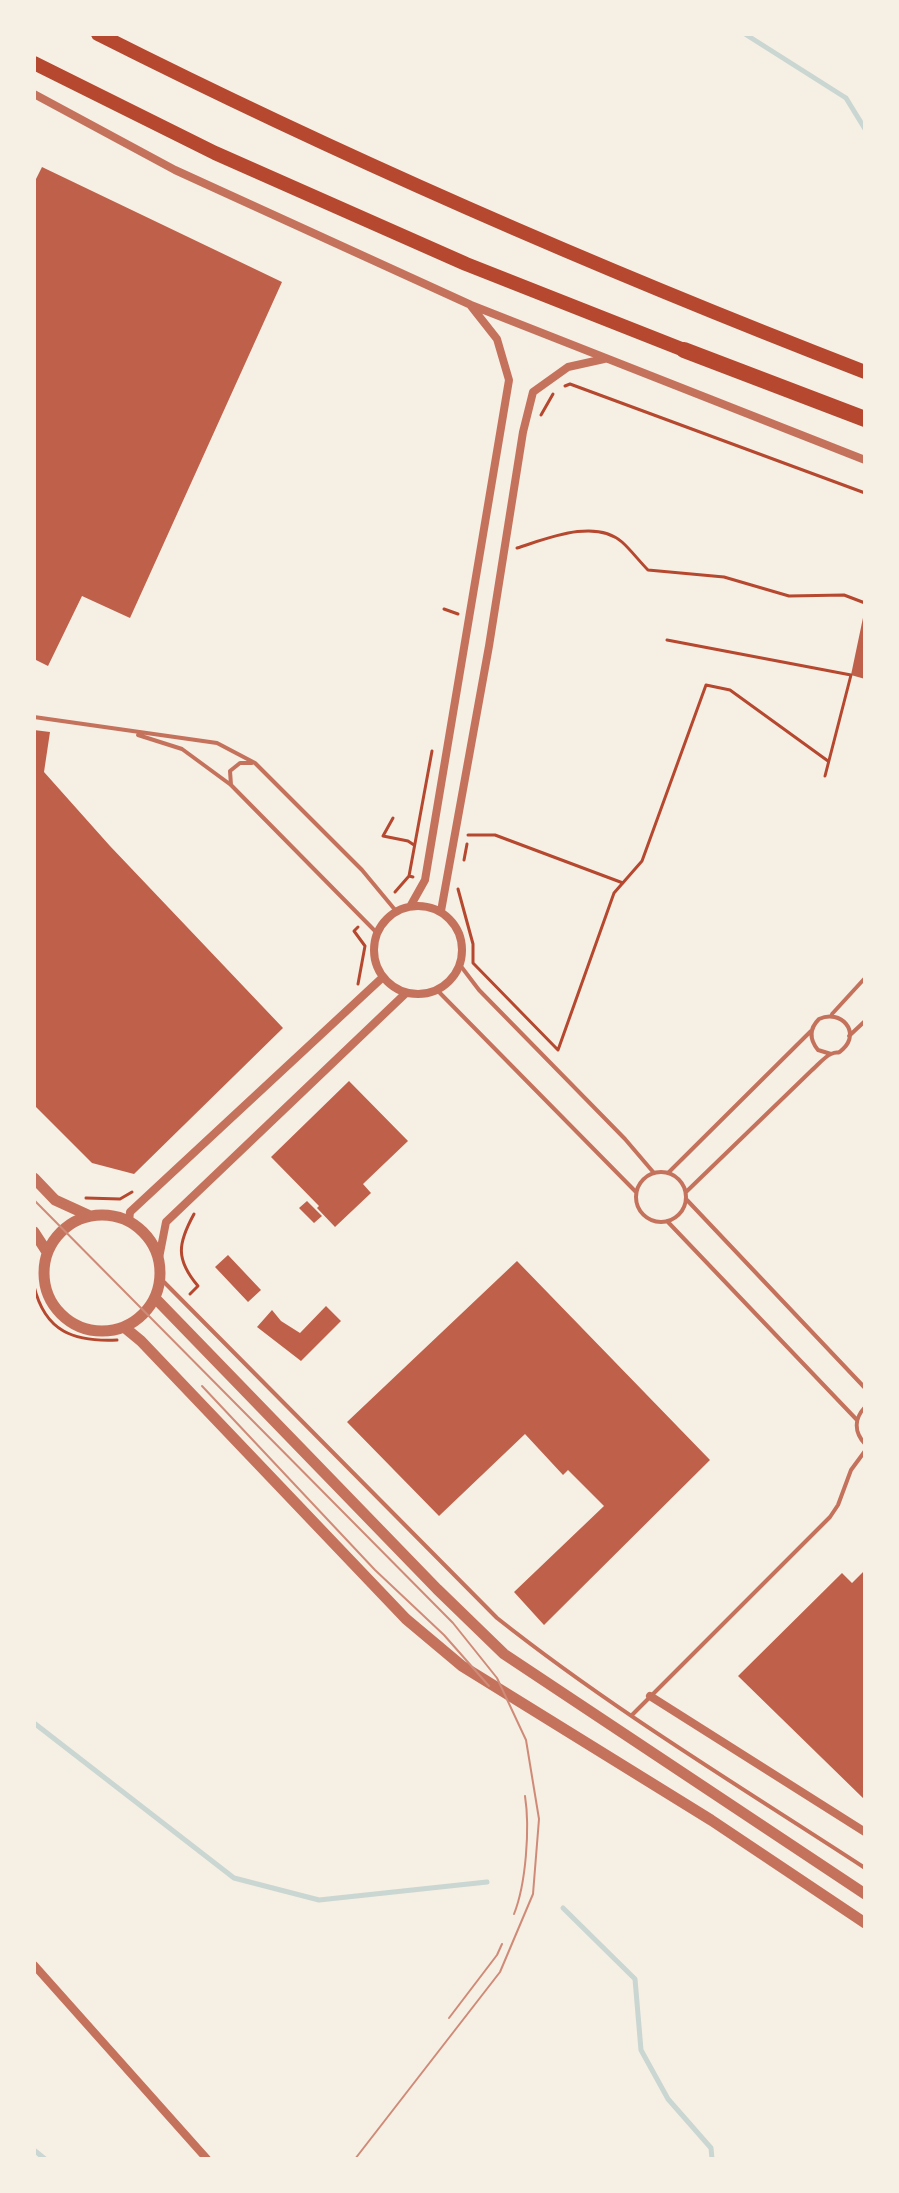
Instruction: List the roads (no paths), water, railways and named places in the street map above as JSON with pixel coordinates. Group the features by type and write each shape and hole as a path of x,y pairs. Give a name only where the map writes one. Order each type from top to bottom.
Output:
{"highway":[{"path":"684,350 865,419"}],"main road":[{"path":"98,34 377,169 716,314 865,372"},
{"path":"34,63 215,153 452,258 684,350"}],"street":[{"path":"34,94 175,170 471,305 865,460"},
{"path":"411,905 425,880 509,380 497,339 471,305"},
{"path":"441,911 489,646 523,432 533,392 568,367 605,358"},
{"path":"411,905 441,911 453,921 463,950 460,965 452,978 437,990 422,994 406,993 392,986 375,963 373,948 385,920 411,905"},
{"path":"129,1221 130,1212 383,977"},
{"path":"159,1258 145,1232 129,1221 110,1215 90,1216 60,1233 47,1252 44,1268 46,1288 55,1307 70,1321 89,1330 110,1331 142,1316 155,1298 161,1279 159,1258 166,1222 406,993"},
{"path":"34,1178 55,1200 90,1216"},
{"path":"34,1232 47,1252"},
{"path":"155,1298 504,1654 865,1894"},
{"path":"124,1327 141,1341 430,1641 475,1675 686,1804 865,1923"},
{"path":"650,1696 865,1832"},
{"path":"34,1965 207,2159"}],"lane":[{"path":"34,717 217,743 255,763 362,870 396,911"},
{"path":"124,731 182,749 231,785 377,933"},
{"path":"231,785 230,771 240,763 255,763"},
{"path":"460,965 479,990 625,1139 654,1173"},
{"path":"668,1173 811,1031 819,1019 831,1015 865,978"},
{"path":"437,990 636,1192"},
{"path":"831,1015 842,1019 849,1036"},
{"path":"686,1192 831,1054 843,1049 849,1036 865,1021"},
{"path":"811,1031 811,1038 818,1050 831,1054"},
{"path":"654,1173 668,1173 679,1180 686,1192 686,1199 676,1217 658,1222 641,1213 636,1192 639,1183 654,1173"},
{"path":"686,1199 865,1388"},
{"path":"667,1221 857,1420"},
{"path":"161,1279 497,1618 541,1653 632,1715 865,1868"},
{"path":"865,1407 857,1420 857,1432 865,1444"},
{"path":"632,1715 830,1517 838,1505 851,1470 865,1451"}],"waterway":[{"path":"745,34 846,98 865,129"},
{"path":"34,1723 234,1878 319,1900 487,1882"},
{"path":"563,1908 635,1979 641,2050 668,2099 711,2148 712,2159"},
{"path":"34,2150 45,2159"}],"tram line":[{"path":"34,1200 453,1623 497,1678 526,1740 539,1819 533,1894 500,1972 355,2159"},
{"path":"202,1386 375,1570 444,1635 489,1686"},
{"path":"514,1914 526,1856 525,1796"},
{"path":"449,2018 502,1944"}]}
